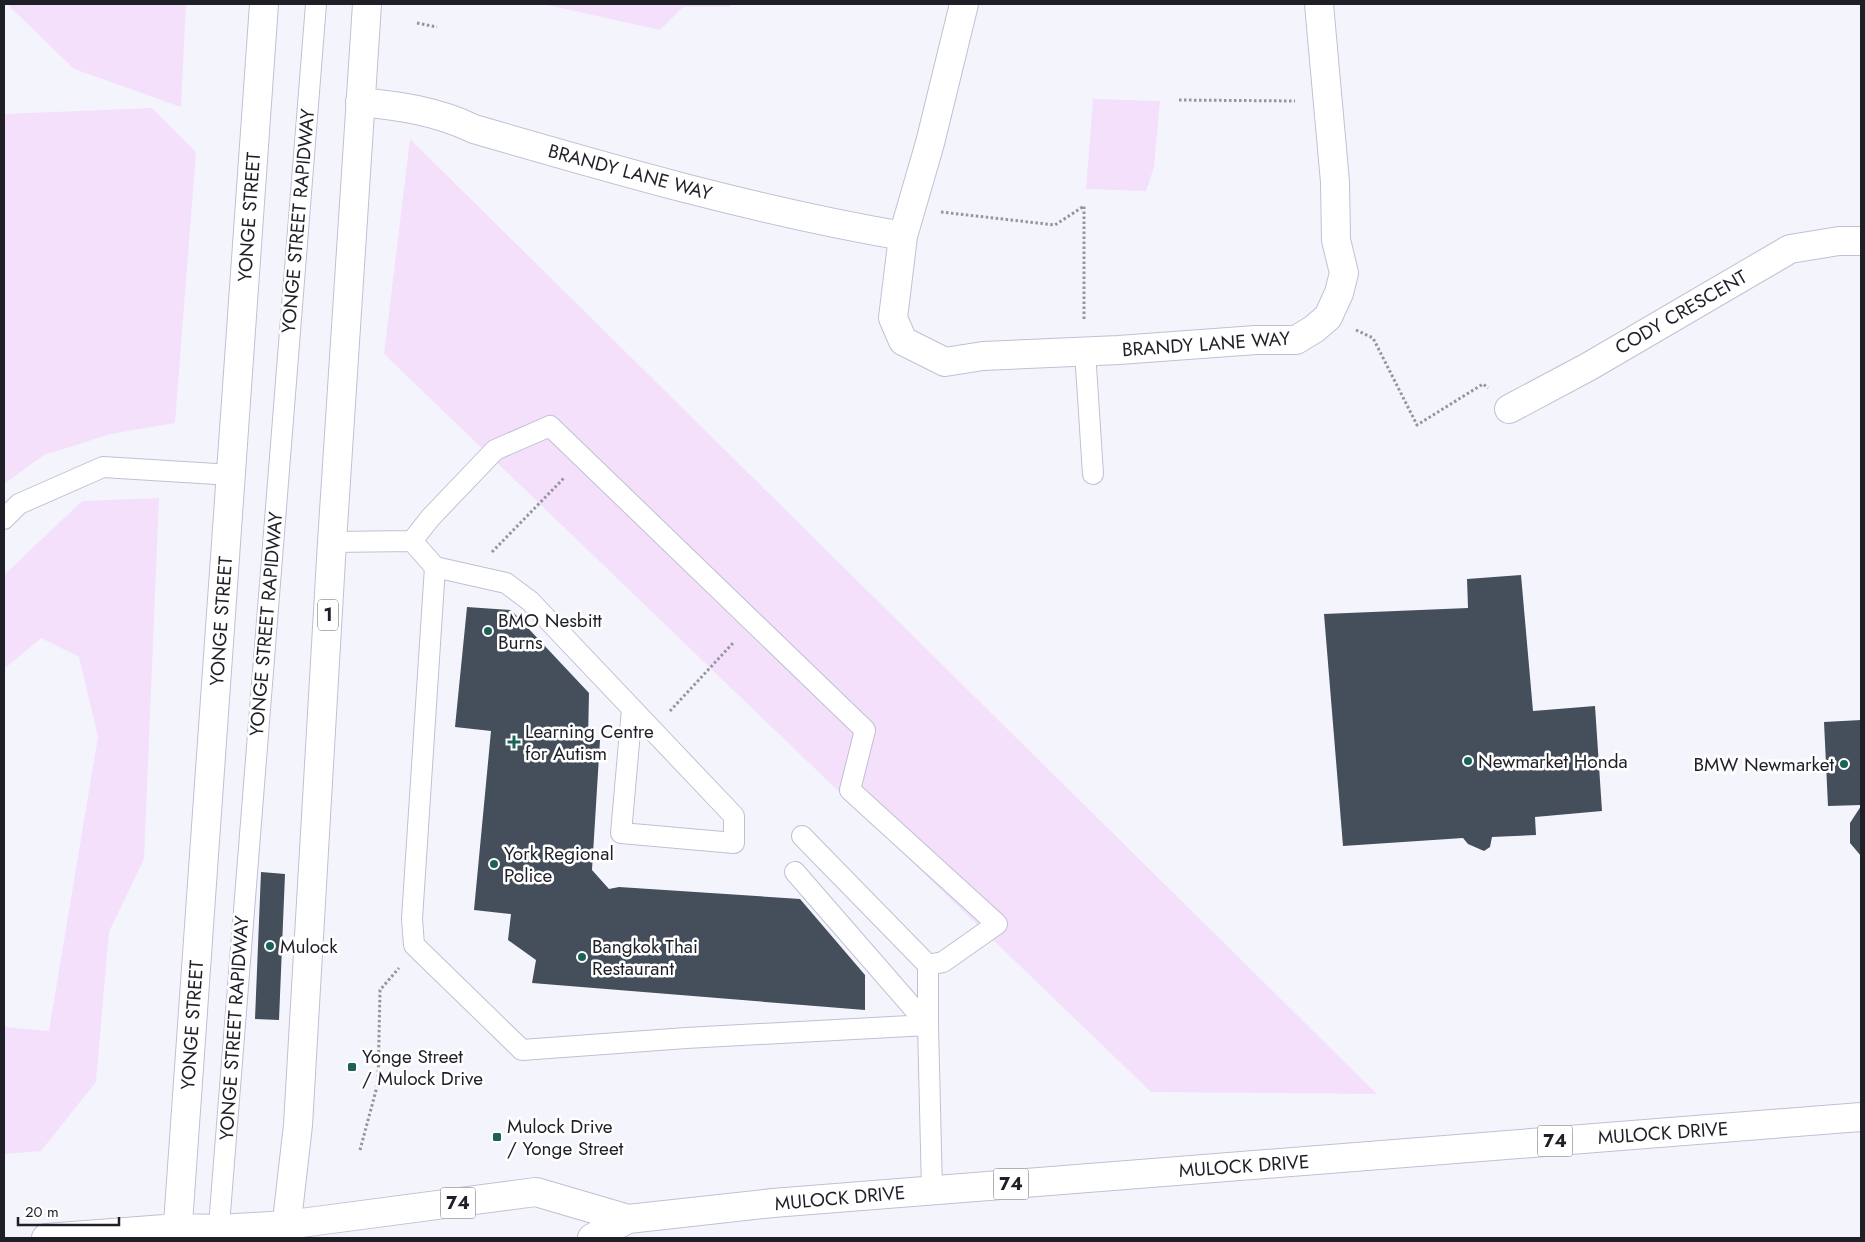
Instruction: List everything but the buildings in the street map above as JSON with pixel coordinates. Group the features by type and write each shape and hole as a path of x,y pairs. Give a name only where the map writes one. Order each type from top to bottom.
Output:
{"main road":[{"name":"YONGE STREET","path":"178,1233 264,4"},
{"name":"1","path":"286,1232 298,1125 332,542 367,4"},
{"name":"BRANDY LANE WAY","path":"964,4 930,143 903,236 892,318 903,341 945,362 983,356 1256,340 1296,340 1314,329 1328,316 1339,293 1344,273 1336,240 1335,182 1319,4"},
{"name":"BRANDY LANE WAY","path":"360,102 420,108 454,119 474,129 618,171 839,225 903,236"},
{"name":"CODY CRESCENT","path":"1509,409 1588,367 1790,249 1840,240 1861,241"},
{"name":"MULOCK DRIVE","path":"592,1238 628,1219 772,1203 1861,1117"},
{"name":"MULOCK DRIVE","path":"46,1238 178,1233 286,1232 536,1192 628,1219"}],"lane":[{"name":"YONGE STREET RAPIDWAY","path":"218,1234 315,6"},
{"path":"1085,351 1093,474"},
{"path":"412,541 431,517 495,450 550,426 865,730 850,790 997,924 943,962 928,965"},
{"path":"4,519 19,504 103,467 232,475"},
{"path":"332,542 412,541 435,567 506,583 530,601 734,816 734,843 622,833 632,709"},
{"path":"435,567 411,932 414,945 522,1050 686,1038 928,1025"},
{"path":"802,836 928,965 932,1190"},
{"path":"795,872 928,1025"}],"path":[{"path":"417,23 437,27"},
{"path":"1178,100 1328,101"},
{"path":"911,209 1055,225 1084,206 1085,351"},
{"path":"1328,316 1373,338 1416,425 1483,384 1509,409"},
{"path":"470,575 584,458"},
{"path":"653,730 753,622"},
{"path":"360,1150 378,1083 380,990 396,972 414,945"}],"shaded area":[{"path":"7,4 186,4 181,107 74,69"},
{"path":"543,4 732,4 729,7 683,7 660,30"},
{"path":"1093,99 1160,101 1154,167 1146,191 1086,189"},
{"path":"152,108 196,152 175,423 111,434 44,455 4,484 4,114"},
{"path":"410,139 1377,1094 1151,1092 384,354"},
{"path":"159,498 144,859 109,932 96,1082 41,1151 4,1154 4,1027 49,1031 98,737 79,657 41,638 4,669 4,575 82,501"}],"place":[{"name":"BMO Nesbitt Burns","path":"488,631"},
{"name":"Learning Centre for Autism","path":"514,742"},
{"name":"Newmarket Honda","path":"1468,761"},
{"name":"BMW Newmarket","path":"1844,764"},
{"name":"York Regional Police","path":"494,864"},
{"name":"Mulock","path":"270,946"},
{"name":"Bangkok Thai Restaurant","path":"582,957"},
{"name":"Yonge Street / Mulock Drive","path":"352,1067"},
{"name":"Mulock Drive / Yonge Street","path":"497,1137"}]}
